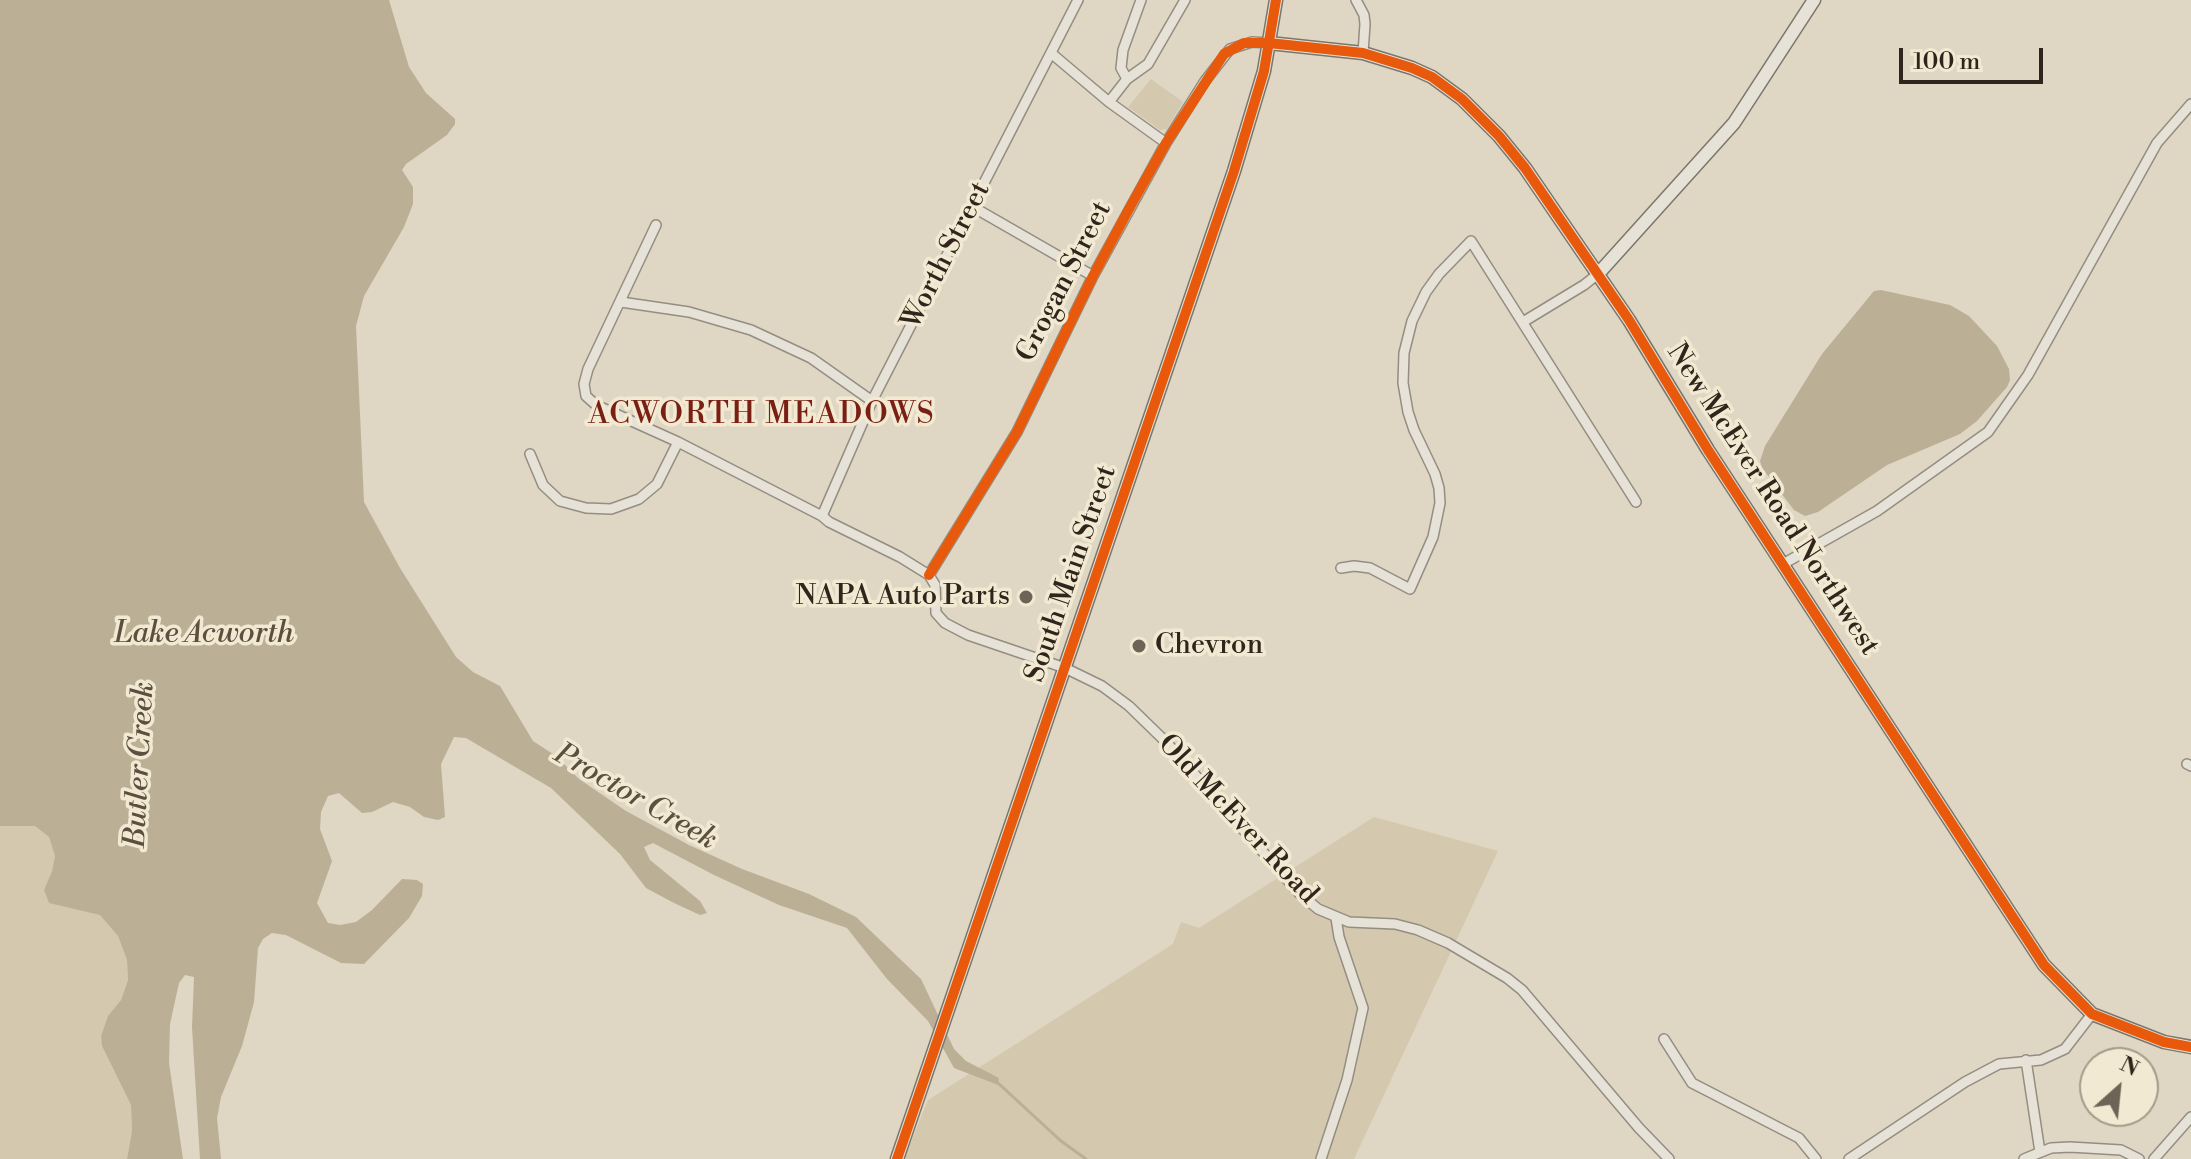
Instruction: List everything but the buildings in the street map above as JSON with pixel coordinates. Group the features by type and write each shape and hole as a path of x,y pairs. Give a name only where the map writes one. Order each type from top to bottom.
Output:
{"street":[{"name":"Worth Street","path":"822,516 872,401 1078,0"},
{"path":"1127,79 1121,59 1141,0"},
{"path":"1109,102 1127,79 1148,64 1185,0"},
{"name":"South Main Street","path":"897,1159 1234,171 1264,71 1276,0"},
{"path":"1356,0 1364,15 1363,53"},
{"path":"1523,322 1598,274 1734,123 1814,0"},
{"name":"Grogan Street","path":"929,575 1017,432 1093,276 1166,143 1224,54 1244,43 1269,43"},
{"name":"New McEver Road Northwest","path":"1269,43 1363,53 1393,61 1432,77 1471,108 1525,168 1629,320 1708,450 2044,965 2092,1014 2164,1042 2191,1047"},
{"path":"1051,53 1109,102 1166,143"},
{"path":"1783,564 1877,511 1988,432 2028,375 2157,143 2191,104"},
{"path":"973,207 1093,276"},
{"path":"656,225 588,369 584,384 586,396 596,405 678,442 929,575"},
{"path":"1341,568 1370,568 1410,589 1433,537 1440,503 1439,488 1406,403 1404,353 1412,321 1426,292 1471,241 1636,502"},
{"path":"621,302 689,312 751,330 811,358 872,401"},
{"path":"530,454 543,485 560,501 586,508 611,509 639,499 657,484 678,442"},
{"name":"Old McEver Road","path":"929,575 935,585 936,610 945,623 968,635 1065,668 1102,686 1129,706 1167,743 1299,893 1318,909 1349,922 1395,924 1418,930 1448,943 1507,978 1522,990 1669,1159"},
{"path":"1321,1159 1347,1080 1363,1008 1339,937 1336,918"},
{"path":"1849,1159 1965,1082 1999,1064 2041,1060 2065,1049 2092,1014"},
{"path":"1664,1039 1692,1083 1799,1138 1816,1159"},
{"path":"2026,1060 2040,1152"},
{"path":"2154,1159 2191,1117"},
{"path":"2024,1159 2051,1148 2070,1147 2121,1150 2139,1159"}],"shaded area":[{"path":"1151,79 1183,102 1167,129 1160,130 1128,107"},
{"path":"1374,817 1498,851 1354,1159 904,1159 928,1100 1173,944 1181,922 1199,928"},
{"path":"0,826 35,826 49,837 55,855 44,890 101,915 118,936 127,960 128,980 101,1036 102,1046 131,1105 132,1131 127,1159 0,1159"}],"water":[{"name":"Lake Acworth","path":"0,0 389,0 409,67 426,93 455,119 447,135 402,170 413,187 413,204 404,227 364,296 356,326 364,502 400,568 456,657 473,672 500,686 533,741 556,756 579,779 626,811 689,845 809,894 856,917 921,979 954,1049 966,1061 999,1078 998,1085 954,1068 928,1021 887,979 847,928 779,905 653,843 644,847 650,860 700,901 707,913 700,915 674,903 646,888 620,854 551,788 466,738 454,737 441,764 445,817 438,820 424,817 410,807 393,802 372,812 362,813 339,793 328,796 321,812 320,829 332,861 317,903 328,923 340,925 356,922 402,879 417,880 423,884 422,896 409,918 364,964 341,963 286,935 272,933 263,939 258,948 254,1002 242,1046 221,1097 217,1118 221,1159 200,1159 192,1027 194,977 185,975 179,983 170,1024 169,1063 183,1159 127,1159 132,1131 131,1105 102,1046 101,1036 128,980 127,960 118,936 100,915 49,903 44,890 55,856 49,837 35,826 0,826"},
{"path":"1874,291 1950,305 1969,316 1997,346 2009,369 2010,380 1977,421 1960,434 1887,465 1818,512 1805,516 1794,510 1762,468 1760,461 1765,446 1822,354"}],"waterway":[{"name":"Proctor Creek","path":"998,1083 1061,1141 1086,1159"}],"cycle path":[{"path":"897,1159 1234,171 1264,71 1276,0"},
{"path":"929,575 1017,432 1093,276 1166,143 1224,54 1244,43 1269,43 1363,53 1412,68 1432,77 1462,99 1525,168 1629,320 1708,450 2044,965 2092,1014 2164,1042 2191,1047"}],"place":[{"name":"NAPA Auto Parts","path":"1026,597"},
{"name":"Chevron","path":"1139,646"}],"district":[{"name":"ACWORTH MEADOWS","path":"762,416"}],"water label":[{"name":"Butler Creek","path":"141,765"}]}
